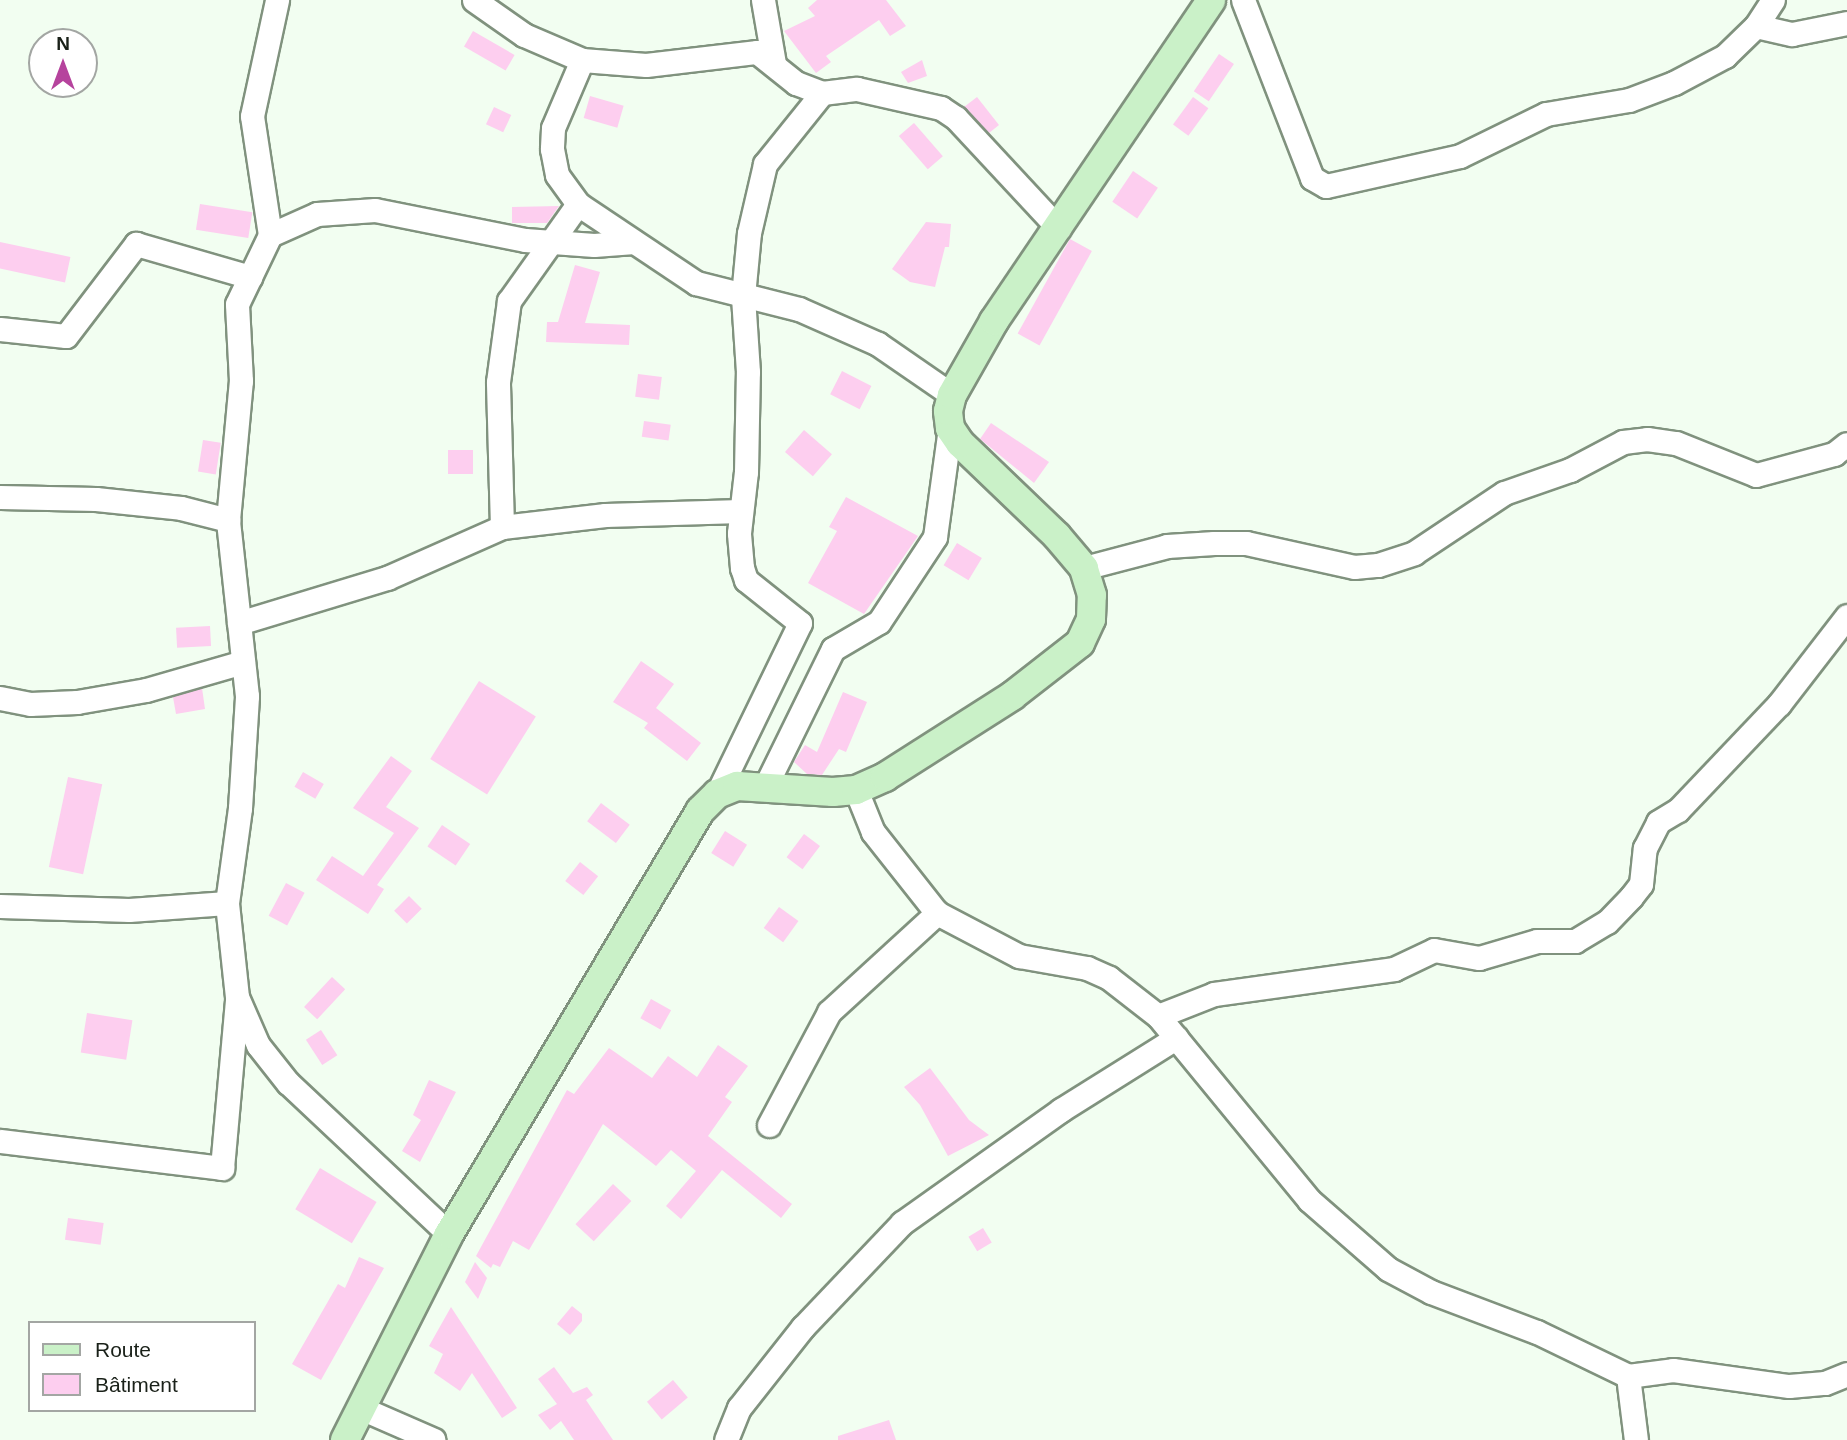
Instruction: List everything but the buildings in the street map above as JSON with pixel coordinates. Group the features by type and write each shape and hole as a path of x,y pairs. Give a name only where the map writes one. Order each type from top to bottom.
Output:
{"main road":[{"path":"345,1440 449,1234 700,811 717,794 737,786 765,787 808,794 856,790 885,777 1013,696 1080,643 1091,619 1092,595 1084,569 1016,494 980,466 950,428 952,395 994,321 1059,229 1211,0"}],"street":[{"path":"0,1141 222,1168 237,997 227,904 245,754 243,662 228,520 241,381 237,304 270,235 252,116 277,0"},
{"path":"474,0 524,35 582,60 646,65 744,51 757,52 796,83 822,93 857,89 950,112 1059,229"},
{"path":"763,0 774,64"},
{"path":"1243,0 1312,178 1326,186 1460,156 1546,114 1629,100 1725,56 1756,26 1773,0"},
{"path":"1756,26 1792,34 1847,23"},
{"path":"582,60 553,128 552,149 557,175 578,204 696,283 799,309 878,344 952,395"},
{"path":"717,794 798,630 797,616 746,580 740,553 748,438 743,296 749,233 765,164 822,93"},
{"path":"502,527 498,382 509,301 548,242 578,204"},
{"path":"270,235 317,214 375,210 548,242 634,242"},
{"path":"0,329 66,336 136,244 250,276"},
{"path":"765,787 833,649 879,622 935,537 950,428"},
{"path":"1084,569 1167,547 1214,543 1246,543 1354,567 1378,565 1415,553 1504,493 1570,470 1623,442 1647,439 1676,443 1756,475 1834,454 1847,444"},
{"path":"0,497 157,505 228,520"},
{"path":"240,623 387,578 502,527 605,515 741,511"},
{"path":"1158,1016 1214,994 1394,969 1434,950 1479,958 1537,941 1564,944 1607,922 1641,884 1645,848 1658,822 1678,810 1779,704 1847,616"},
{"path":"798,630 833,649"},
{"path":"0,698 30,704 78,702 146,690 243,662"},
{"path":"856,790 873,832 937,912 1018,956 1087,968 1109,978 1158,1016 1309,1200 1388,1269 1431,1292 1537,1332 1628,1376 1673,1370 1789,1386 1825,1383 1847,1374"},
{"path":"0,906 129,910 227,904"},
{"path":"769,1125 830,1012 937,912"},
{"path":"237,997 258,1045 288,1083 449,1234"},
{"path":"726,1440 739,1408 803,1327 902,1223 1060,1110 1176,1038"},
{"path":"1628,1376 1636,1440"},
{"path":"363,1409 434,1440"}]}
